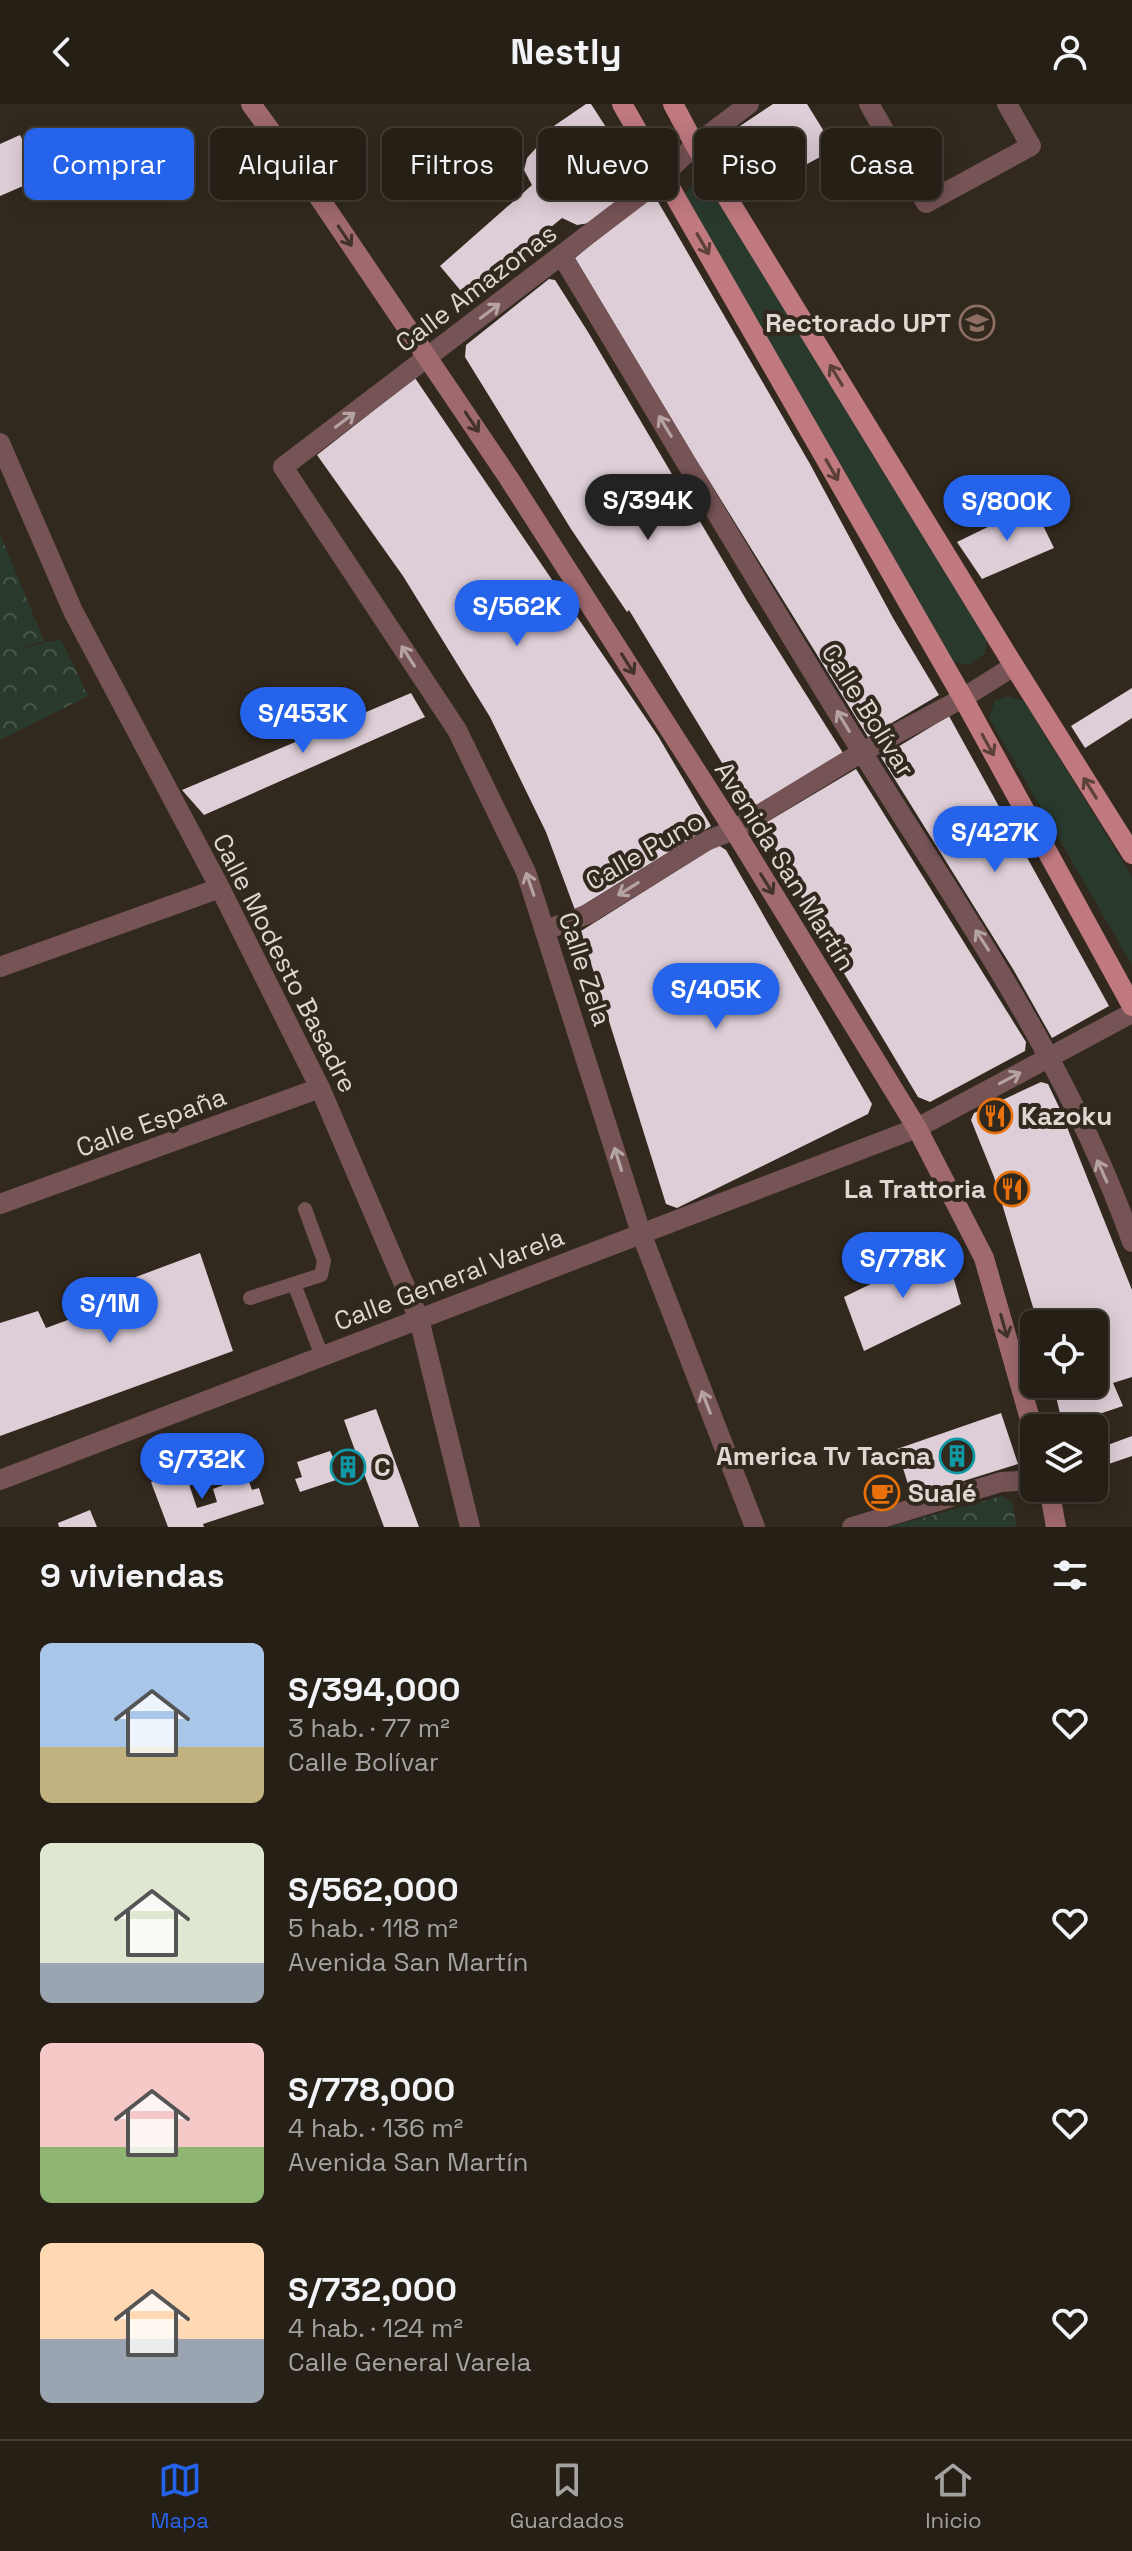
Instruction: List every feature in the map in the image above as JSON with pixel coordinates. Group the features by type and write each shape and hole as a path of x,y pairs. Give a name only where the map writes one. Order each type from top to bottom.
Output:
{"main road":[{"path":"622,104 636,128"},
{"path":"673,104 694,143"},
{"path":"677,200 963,698 1132,1006"},
{"path":"729,200 1014,666 1131,850"}],"street":[{"name":"Avenida San Martín","path":"251,104 318,196 508,477 734,830 917,1128 984,1258 1029,1414"},
{"name":"Calle Amazonas","path":"717,128 749,104"},
{"path":"869,104 926,203 1031,146 1007,104"},
{"name":"Calle Amazonas","path":"678,163 694,146"},
{"name":"Calle Amazonas","path":"283,467 634,200"},
{"name":"Calle Bolívar","path":"562,256 862,752 999,967 1060,1075 1132,1242"},
{"name":"Calle Modesto Basadre","path":"0,443 73,611 220,888 320,1088 419,1319 470,1527"},
{"name":"Calle Zela","path":"283,467 457,730 526,872 641,1233 755,1527"},
{"name":"Calle Puno","path":"546,930 588,914 706,841 734,830 862,752 963,698 1014,666"},
{"path":"0,967 220,888"},
{"name":"Calle General Varela","path":"0,1480 917,1128 1132,1013"},
{"name":"Calle España","path":"0,1204 320,1088"},
{"path":"852,1527 1001,1482 1020,1481"},
{"path":"1052,1502 1056,1527"}],"lane":[{"path":"250,1298 321,1275 324,1261 305,1209"},
{"path":"294,1284 322,1356"}],"green space":[{"path":"694,183 694,200 721,200 987,641 985,654 969,665 951,661 683,195"},
{"path":"0,534 44,641 5,652 61,639 88,696 0,740"},
{"path":"1008,696 1024,701 1132,877 1132,965 989,718 995,700"},
{"path":"1002,1496 1012,1503 1017,1527 889,1527"}],"building":[{"path":"586,104 591,104 607,128 551,128"},
{"path":"773,104 807,104 822,128 821,157 805,165 805,128 737,128"},
{"path":"20,135 24,143 24,186 0,196 0,144"},
{"path":"536,148 538,200 622,200 589,223 577,225 562,218 466,297 440,266 515,200 522,200 522,194 532,185 524,170 527,158"},
{"path":"646,200 657,200 939,695 868,737 575,258"},
{"path":"549,279 555,280 588,332 747,601 843,753 756,806 747,804 629,610 627,612 571,529 465,357 466,345"},
{"path":"415,378 658,736 711,826 575,910 546,832 490,717 403,576 317,455"},
{"path":"1033,505 1054,548 982,579 957,542"},
{"path":"1132,688 1132,718 1085,748 1071,726"},
{"path":"411,693 425,717 204,815 182,790"},
{"path":"949,716 1109,1006 1052,1038 1013,969 881,757"},
{"path":"856,769 1026,1042 1025,1051 930,1102 918,1097 836,960 762,825"},
{"path":"718,845 726,850 872,1104 868,1114 677,1208 666,1204 581,931"},
{"path":"1041,1082 1048,1084 1132,1290 1132,1377 1113,1383 1123,1406 1099,1414 1060,1414 1056,1398 1108,1398 1108,1310 1034,1310 994,1177 971,1120 974,1113"},
{"path":"945,1248 961,1304 864,1351 844,1297"},
{"path":"200,1253 233,1351 0,1436 0,1323 38,1311 46,1328 106,1306 101,1290"},
{"name":"C","path":"376,1409 419,1527 384,1527 363,1471 300,1492 295,1479 302,1477 297,1462 330,1451 336,1463 357,1456 344,1420"},
{"name":"America Tv Tacna","path":"1001,1413 1018,1464 912,1497 897,1449"},
{"path":"1132,1436 1132,1456 1108,1464 1108,1445"},
{"path":"184,1469 197,1508 217,1502 213,1489 247,1476 252,1490 259,1488 264,1504 203,1524 204,1527 168,1527 151,1482"},
{"path":"90,1510 97,1527 59,1527 58,1523"}],"place":[{"name":"Rectorado UPT","path":"977,323"},
{"name":"Kazoku","path":"995,1116"},
{"name":"La Trattoria","path":"1012,1189"},
{"name":"America Tv Tacna","path":"957,1456"},
{"name":"C","path":"348,1467"},
{"name":"Sualé","path":"882,1493"}]}
